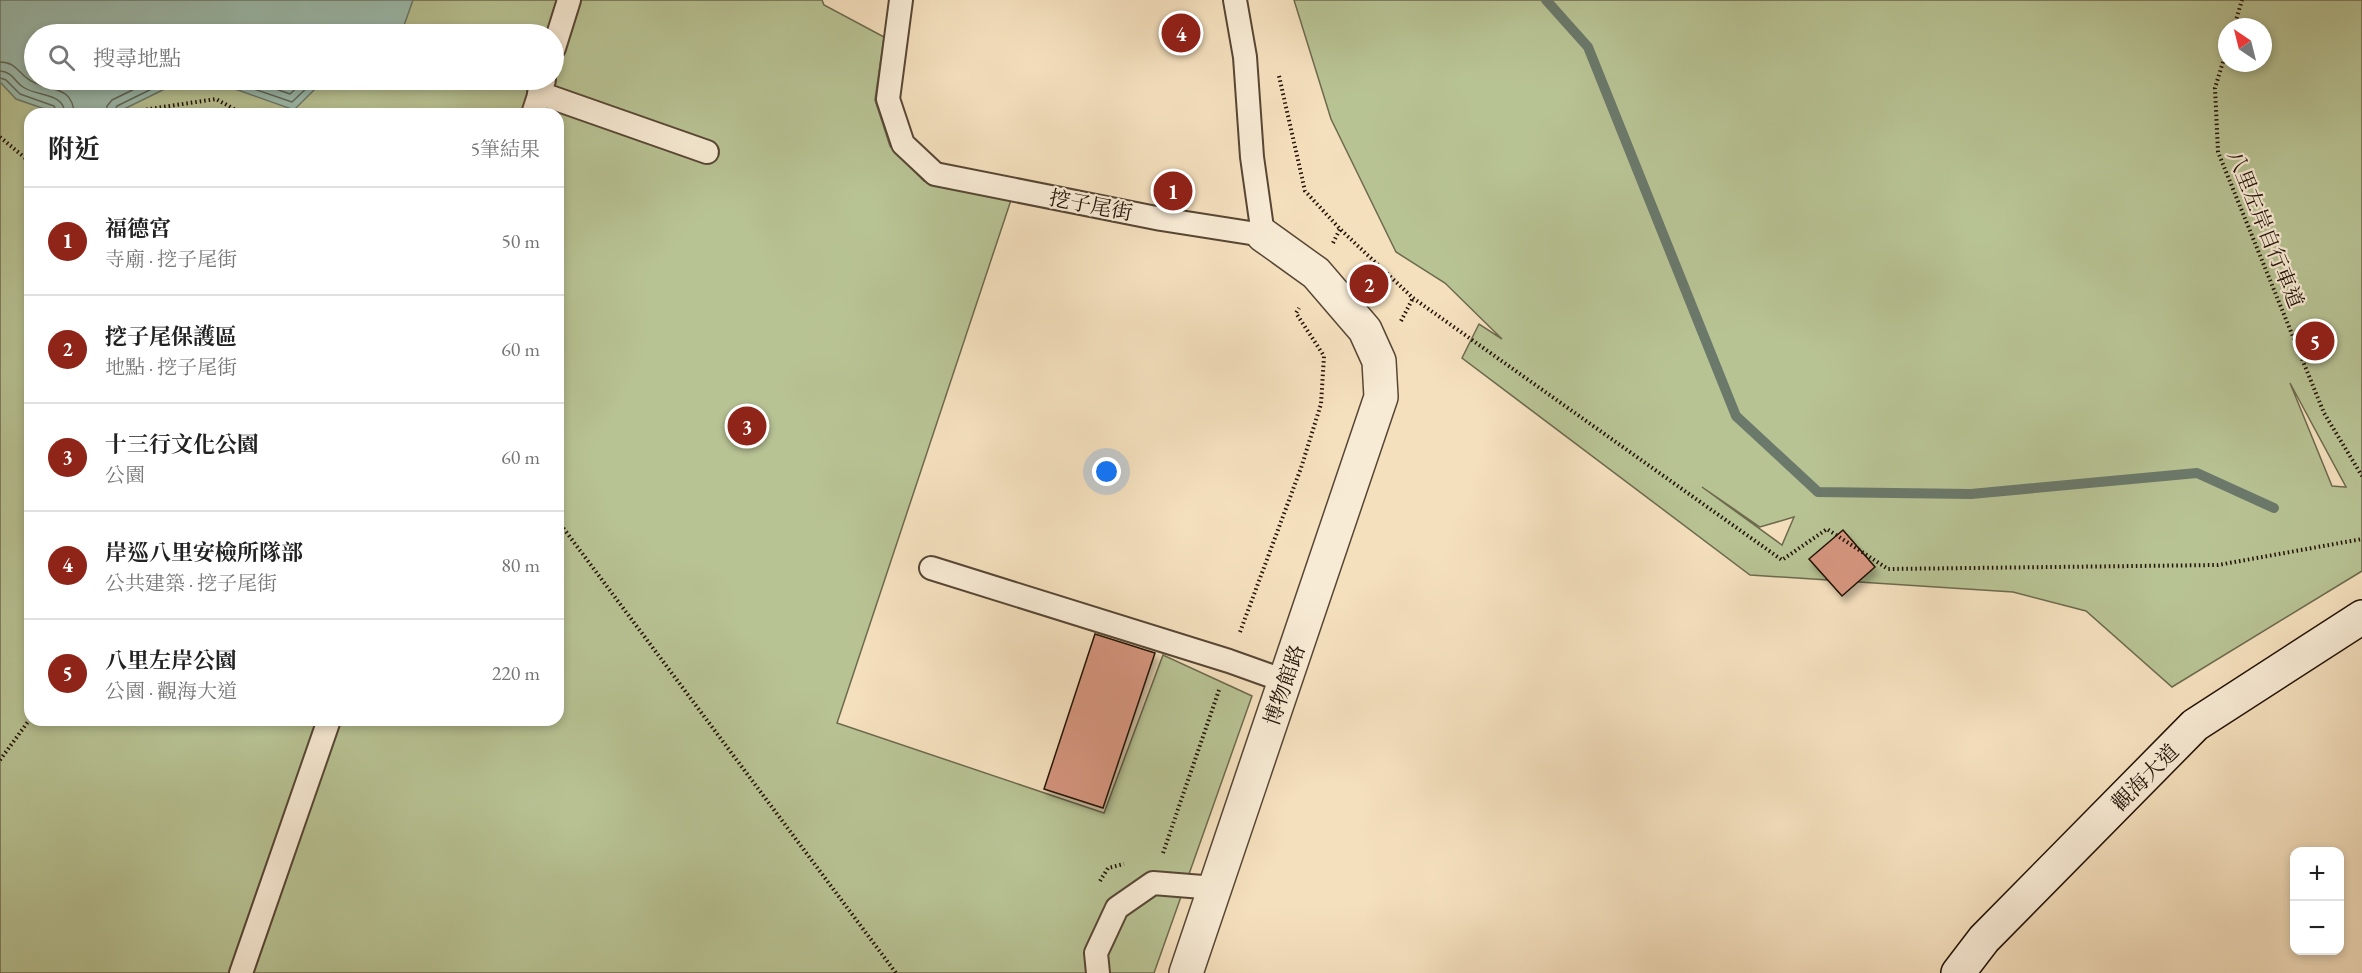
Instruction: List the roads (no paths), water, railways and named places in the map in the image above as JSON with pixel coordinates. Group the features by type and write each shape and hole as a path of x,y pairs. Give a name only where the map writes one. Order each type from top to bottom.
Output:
{"street":[{"name":"挖子尾街","path":"1263,235 1316,273 1365,330 1379,361 1381,397"},
{"name":"博物館路","path":"1186,973 1381,397"},
{"name":"觀海大道","path":"1958,973 1984,939 2195,725 2362,617"}],"lane":[{"path":"562,24 569,0"},
{"name":"挖子尾街","path":"901,0 888,99 903,144 935,174 1161,219 1263,235"},
{"path":"1235,0 1245,57 1252,157 1263,235"},
{"path":"538,96 707,152"},
{"path":"931,568 1229,661 1285,681"},
{"path":"241,973 327,726"},
{"path":"1098,973 1096,953 1117,908 1153,883 1215,888"}],"water":[{"path":"0,0 413,0 405,24 24,24 24,90 163,90 126,108 42,108 16,99 0,82"},
{"path":"238,90 314,90 296,108 288,108"}],"waterway":[{"path":"1546,0 1588,47 1736,416 1818,492 1971,494 2197,473 2274,508"}],"place":[{"name":"岸巡八里安檢所隊部","path":"1181,33"},
{"name":"福德宮","path":"1173,191"},
{"name":"挖子尾保護區","path":"1369,284"},
{"name":"八里左岸公園","path":"2315,341"},
{"name":"十三行文化公園","path":"747,426"}]}
